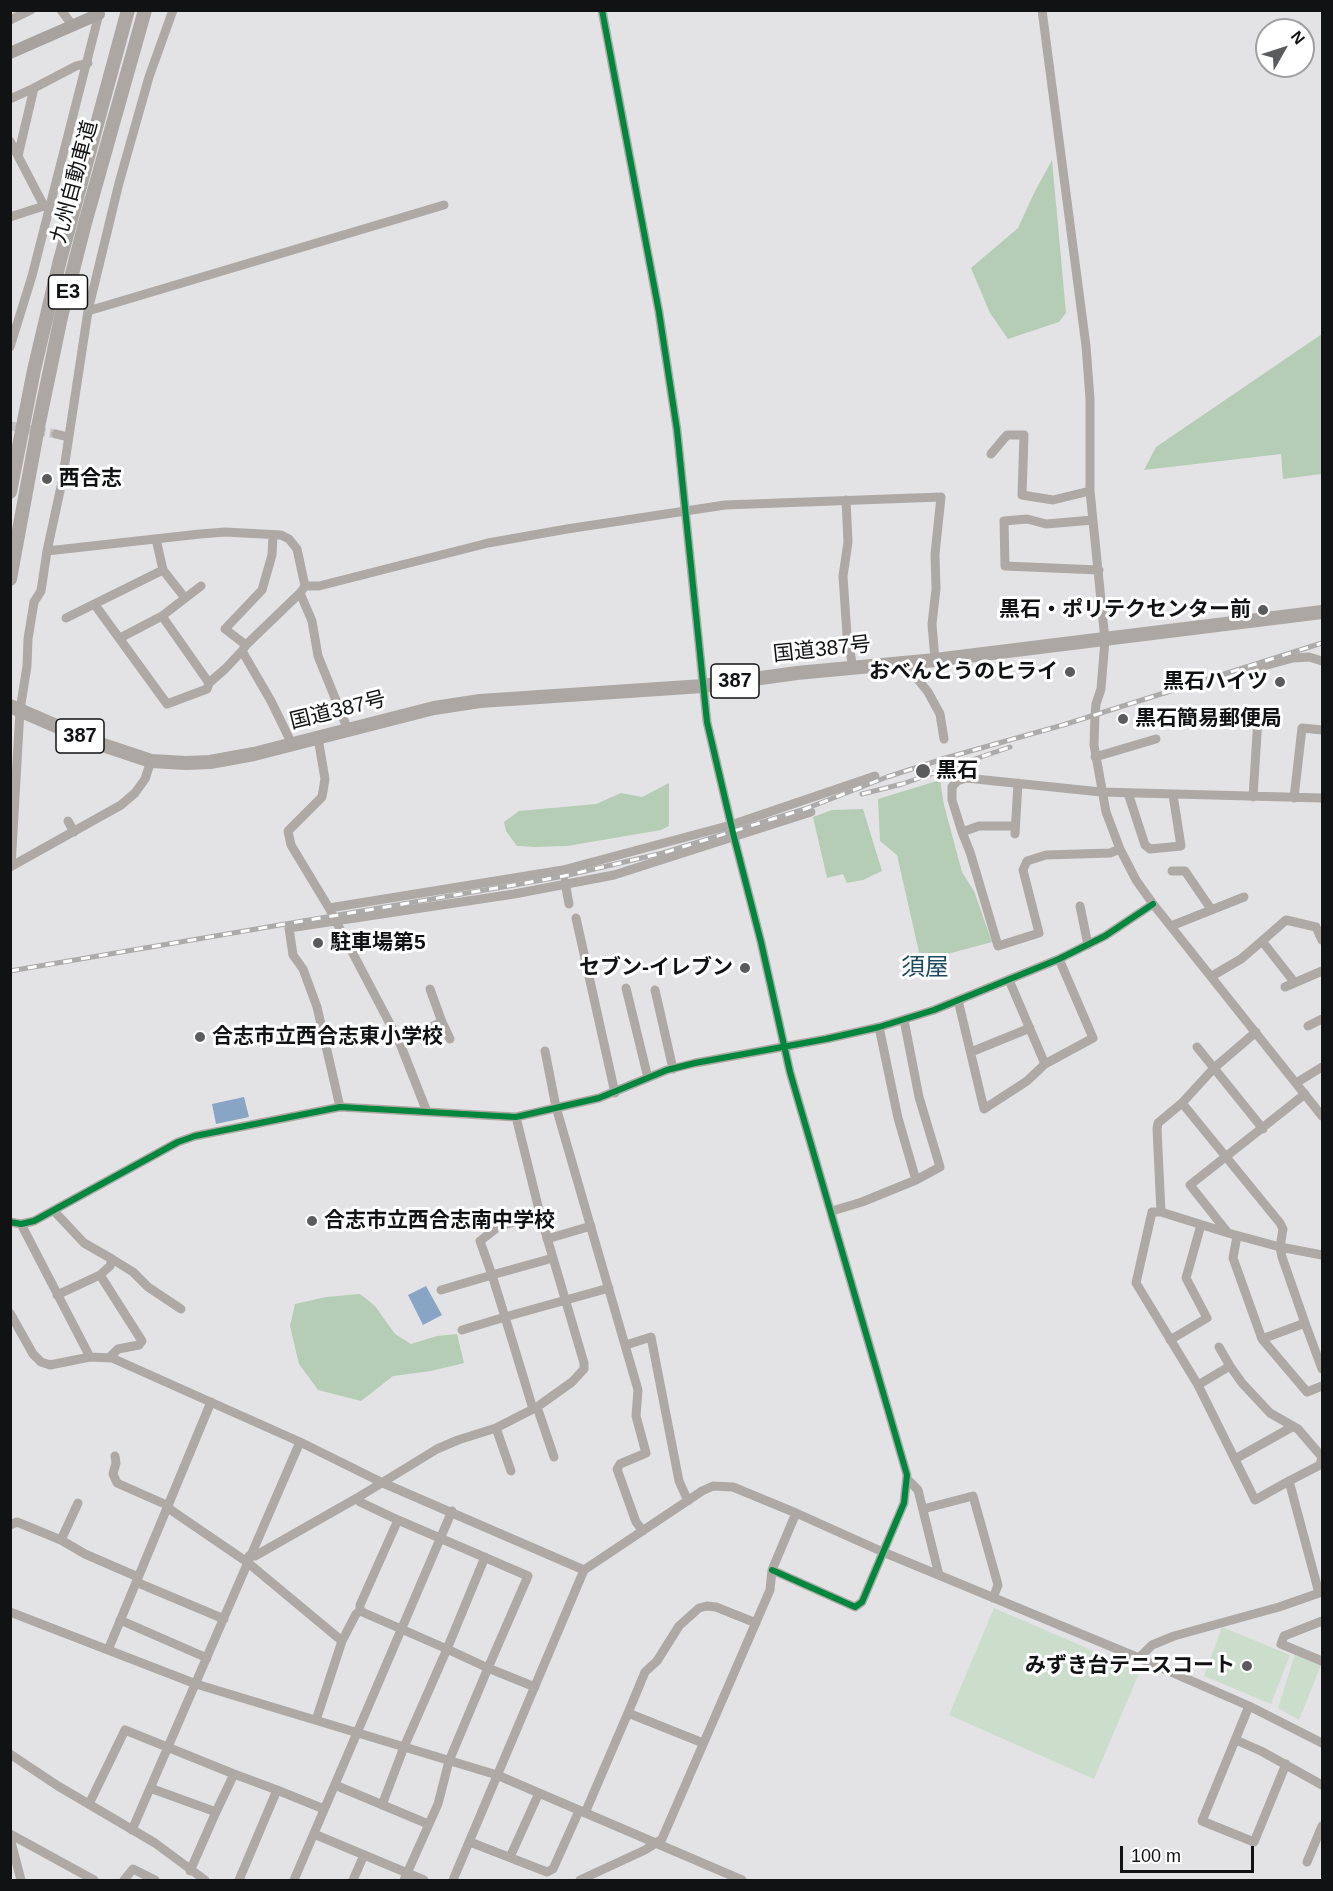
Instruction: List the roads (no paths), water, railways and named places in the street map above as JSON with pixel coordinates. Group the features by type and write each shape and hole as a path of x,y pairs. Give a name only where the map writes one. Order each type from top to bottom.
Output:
{"highway":[{"name":"九州自動車道","path":"10,492 34,370 59,264 128,10"},
{"name":"九州自動車道","path":"10,579 61,317 145,10"},
{"name":"国道387号","path":"151,761 210,762 318,738 434,708 480,701 703,686 797,673 909,663 1105,640 1323,612"},
{"name":"387","path":"15,708 91,741 151,761"}],"main road":[{"path":"10,53 100,12"}],"street":[{"path":"10,20 31,10"},
{"path":"61,10 73,26"},
{"path":"11,867 15,708 27,666 28,639 34,602 41,591 62,482 88,310 119,183 149,77 173,10"},
{"path":"602,10 659,312 676,430 707,722 762,942 784,1045 903,1455 907,1479 904,1503 862,1602 855,1607 772,1570"},
{"path":"1042,10 1086,346 1090,399 1090,491 1105,640 1101,689 1096,704 1095,757 1106,812 1120,849 1136,880 1153,904 1323,1116"},
{"path":"11,343 32,276 46,208 100,12"},
{"path":"10,99 76,66 87,63"},
{"path":"18,156 34,88"},
{"path":"10,141 46,208"},
{"path":"88,310 444,205"},
{"path":"10,218 46,208"},
{"path":"56,434 68,437"},
{"path":"991,453 1007,435 1024,435 1022,495 1053,500 1090,491"},
{"path":"95,604 167,704 207,689 209,683 303,589 488,543 725,505 941,497 935,554 936,589 932,624 935,660"},
{"path":"846,500 848,542 843,576 853,668"},
{"path":"1093,520 1046,524 1027,519 1004,521 1005,566 1099,570"},
{"path":"47,551 225,532 289,538 297,549 303,589 318,656 348,730"},
{"path":"273,535 272,555 262,590 225,629 244,648 292,744"},
{"path":"156,539 163,570 185,598"},
{"path":"66,618 163,570"},
{"path":"120,638 162,616 201,586"},
{"path":"162,616 209,683"},
{"path":"1249,670 1293,658 1309,657 1323,661"},
{"path":"909,663 940,714 944,739"},
{"path":"1253,797 1258,718"},
{"path":"1294,798 1302,728 1323,730"},
{"path":"318,738 325,779 322,797 288,831 291,844 329,908 399,1041 427,1112"},
{"path":"1095,757 1156,739"},
{"path":"11,867 121,805 135,793 145,778 151,761"},
{"path":"329,908 563,870 731,825 875,776"},
{"path":"1120,849 1110,853 1046,855 1027,861 1023,870 1039,933 998,946 951,791 957,781 966,778 1101,792 1323,798"},
{"path":"962,832 979,826 1015,830 1018,783"},
{"path":"1128,793 1145,845 1150,849 1182,846 1173,795"},
{"path":"340,1107 317,1007 303,969 293,955 289,928 566,885 614,874 811,812"},
{"path":"68,821 74,832"},
{"path":"563,870 569,904"},
{"path":"1172,871 1185,871 1211,909"},
{"path":"1171,926 1244,897"},
{"path":"90,1357 16,1223 34,1221 54,1211 178,1142 195,1136 340,1107 516,1117 615,1093 673,1069 784,1045 826,1039 904,1020 1059,959 1088,945 1153,904"},
{"path":"1080,906 1088,945"},
{"path":"576,918 615,1093"},
{"path":"1212,976 1241,959 1286,920 1316,927 1323,940"},
{"path":"1262,941 1295,983"},
{"path":"958,1000 984,1109 1027,1081 1045,1064 1093,1038 1059,959"},
{"path":"1285,987 1323,970"},
{"path":"1009,980 1045,1064"},
{"path":"626,988 648,1078"},
{"path":"430,989 450,1039"},
{"path":"655,990 673,1069"},
{"path":"832,1211 862,1202 916,1180 940,1167 919,1097 904,1020"},
{"path":"1308,1026 1323,1020"},
{"path":"399,1041 442,1022"},
{"path":"879,1027 898,1118 916,1180"},
{"path":"971,1052 1030,1028"},
{"path":"1161,1212 1158,1123 1182,1103 1214,1068 1256,1032"},
{"path":"1197,1047 1263,1129"},
{"path":"545,1051 556,1107 638,1390 636,1416 646,1454 620,1464 617,1469 636,1522 642,1531"},
{"path":"1296,1083 1323,1067"},
{"path":"1305,1094 1190,1185 1233,1235 1233,1258 1262,1339 1307,1392 1323,1386"},
{"path":"1182,1103 1283,1228 1280,1247 1323,1369"},
{"path":"248,1559 383,1483 437,1449 496,1428 535,1408 572,1382 584,1369 540,1214 516,1117"},
{"path":"54,1211 84,1243 133,1272 148,1287 181,1309"},
{"path":"1219,1347 1242,1383 1270,1413 1298,1430 1322,1457 1320,1465 1255,1500 1198,1385 1136,1284 1152,1212 1161,1212 1280,1247 1323,1255"},
{"path":"540,1214 498,1227 480,1241 535,1408 554,1457"},
{"path":"1170,1341 1207,1318 1186,1278 1201,1225"},
{"path":"547,1239 591,1226"},
{"path":"441,1290 553,1258"},
{"path":"57,1295 100,1275 110,1266 112,1259"},
{"path":"100,1275 141,1341 139,1345 118,1349 110,1358"},
{"path":"462,1330 609,1287"},
{"path":"10,1312 33,1354 41,1362 50,1365 90,1357 110,1358 300,1442 383,1483 584,1570"},
{"path":"1262,1339 1305,1323"},
{"path":"626,1345 651,1337 679,1481 688,1501"},
{"path":"1198,1385 1230,1366"},
{"path":"108,1650 211,1402"},
{"path":"1235,1459 1280,1436 1292,1427"},
{"path":"496,1428 511,1471"},
{"path":"132,1830 300,1442"},
{"path":"115,1456 116,1463 112,1474 117,1483 168,1507 248,1559 342,1641"},
{"path":"907,1479 918,1490 939,1575"},
{"path":"1139,1658 1152,1645 1174,1636 1278,1608 1321,1592 1288,1481"},
{"path":"453,1881 584,1570 713,1486 733,1487 796,1513 883,1552 1250,1706 1323,1743"},
{"path":"923,1509 973,1496 998,1585 993,1598"},
{"path":"357,1498 360,1502 398,1520 528,1576 449,1761 438,1804 405,1877"},
{"path":"61,1540 78,1503"},
{"path":"294,1881 452,1511"},
{"path":"580,1881 662,1839 770,1590 772,1570 796,1513"},
{"path":"316,1720 342,1641 356,1614 360,1611 360,1605 398,1520"},
{"path":"10,1525 17,1522 61,1540 137,1580 224,1619"},
{"path":"382,1805 404,1747 485,1557"},
{"path":"470,1842 547,1872 553,1869 582,1812 645,1672 657,1661 679,1626 699,1608 707,1606 716,1607 756,1623"},
{"path":"360,1611 535,1687"},
{"path":"10,1612 196,1684 497,1775 742,1881"},
{"path":"120,1620 207,1658"},
{"path":"1323,1621 1284,1636 1281,1644 1323,1661"},
{"path":"1250,1706 1202,1821 1254,1842 1286,1764"},
{"path":"628,1713 703,1743"},
{"path":"89,1804 125,1730 324,1809"},
{"path":"1236,1740 1323,1785"},
{"path":"10,1754 155,1843 205,1881"},
{"path":"190,1871 234,1774"},
{"path":"335,1785 428,1824"},
{"path":"150,1788 216,1812"},
{"path":"239,1881 277,1790"},
{"path":"510,1857 538,1793"},
{"path":"1307,1862 1320,1840 1323,1826"},
{"path":"314,1834 364,1855 405,1877 423,1881"},
{"path":"10,1836 21,1881"},
{"path":"10,1836 94,1881"},
{"path":"352,1881 364,1855"},
{"path":"124,1881 133,1869 155,1881"}],"water":[{"path":"244,1097 249,1117 216,1124 212,1104"},
{"path":"426,1286 442,1315 423,1325 408,1295"}],"tunnel":[{"path":"10,426 56,434"}],"railway":[{"path":"10,971 520,884 663,853 805,809 887,777 949,757 1063,725 1322,643"},
{"path":"862,794 902,784 1010,747"}],"place":[{"name":"西合志","path":"47,479"},
{"name":"黒石・ポリテクセンター前","path":"1263,610"},
{"name":"おべんとうのヒライ","path":"1070,672"},
{"name":"黒石ハイツ","path":"1280,682"},
{"name":"黒石簡易郵便局","path":"1123,719"},
{"name":"黒石","path":"923,771"},
{"name":"駐車場第5","path":"318,943"},
{"name":"セブン-イレブン","path":"745,968"},
{"name":"合志市立西合志東小学校","path":"200,1037"},
{"name":"合志市立西合志南中学校","path":"312,1221"},
{"name":"みずき台テニスコート","path":"1247,1666"}],"district":[{"name":"須屋","path":"925,968"}]}
